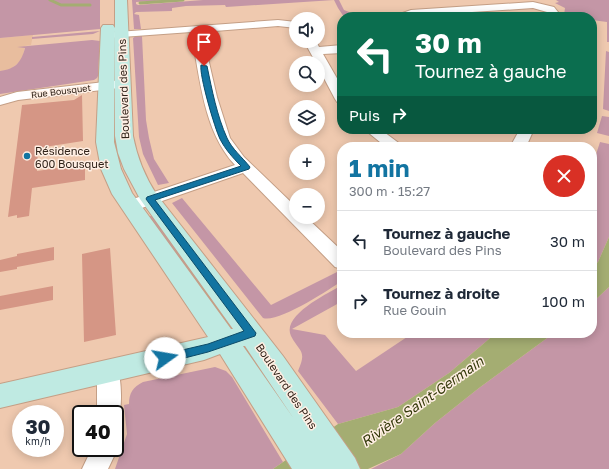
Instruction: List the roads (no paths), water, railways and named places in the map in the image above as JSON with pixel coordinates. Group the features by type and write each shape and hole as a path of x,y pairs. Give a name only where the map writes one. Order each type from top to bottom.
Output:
{"street":[{"name":"Boulevard des Pins","path":"108,0 115,35"},
{"name":"Boulevard des Pins","path":"121,0 115,35 114,85 105,142 107,158 117,186 140,202 238,338 310,451 344,469"},
{"path":"429,12 538,6 554,12"},
{"path":"115,35 282,23 289,24"},
{"path":"196,29 210,97 221,133 227,145 246,167 289,210"},
{"path":"325,47 337,48"},
{"path":"314,48 337,90"},
{"name":"Rue Bousquet","path":"0,101 17,96 114,85"},
{"path":"378,134 389,142"},
{"path":"140,202 246,167"},
{"path":"303,224 337,257"},
{"path":"0,396 204,349 238,338"},
{"path":"108,372 109,405"},
{"path":"95,469 101,457"}],"water":[{"path":"609,237 609,287 597,298 597,263"},
{"name":"Rivière Saint-Germain","path":"490,338 547,338 479,388 435,423 401,454 368,469 273,469 338,424 398,407 449,373"}],"waterway":[{"path":"50,0 61,5 90,5"},
{"path":"140,3 183,0"}],"place":[{"name":"Résidence 600 Bousquet","path":"27,156"}]}
